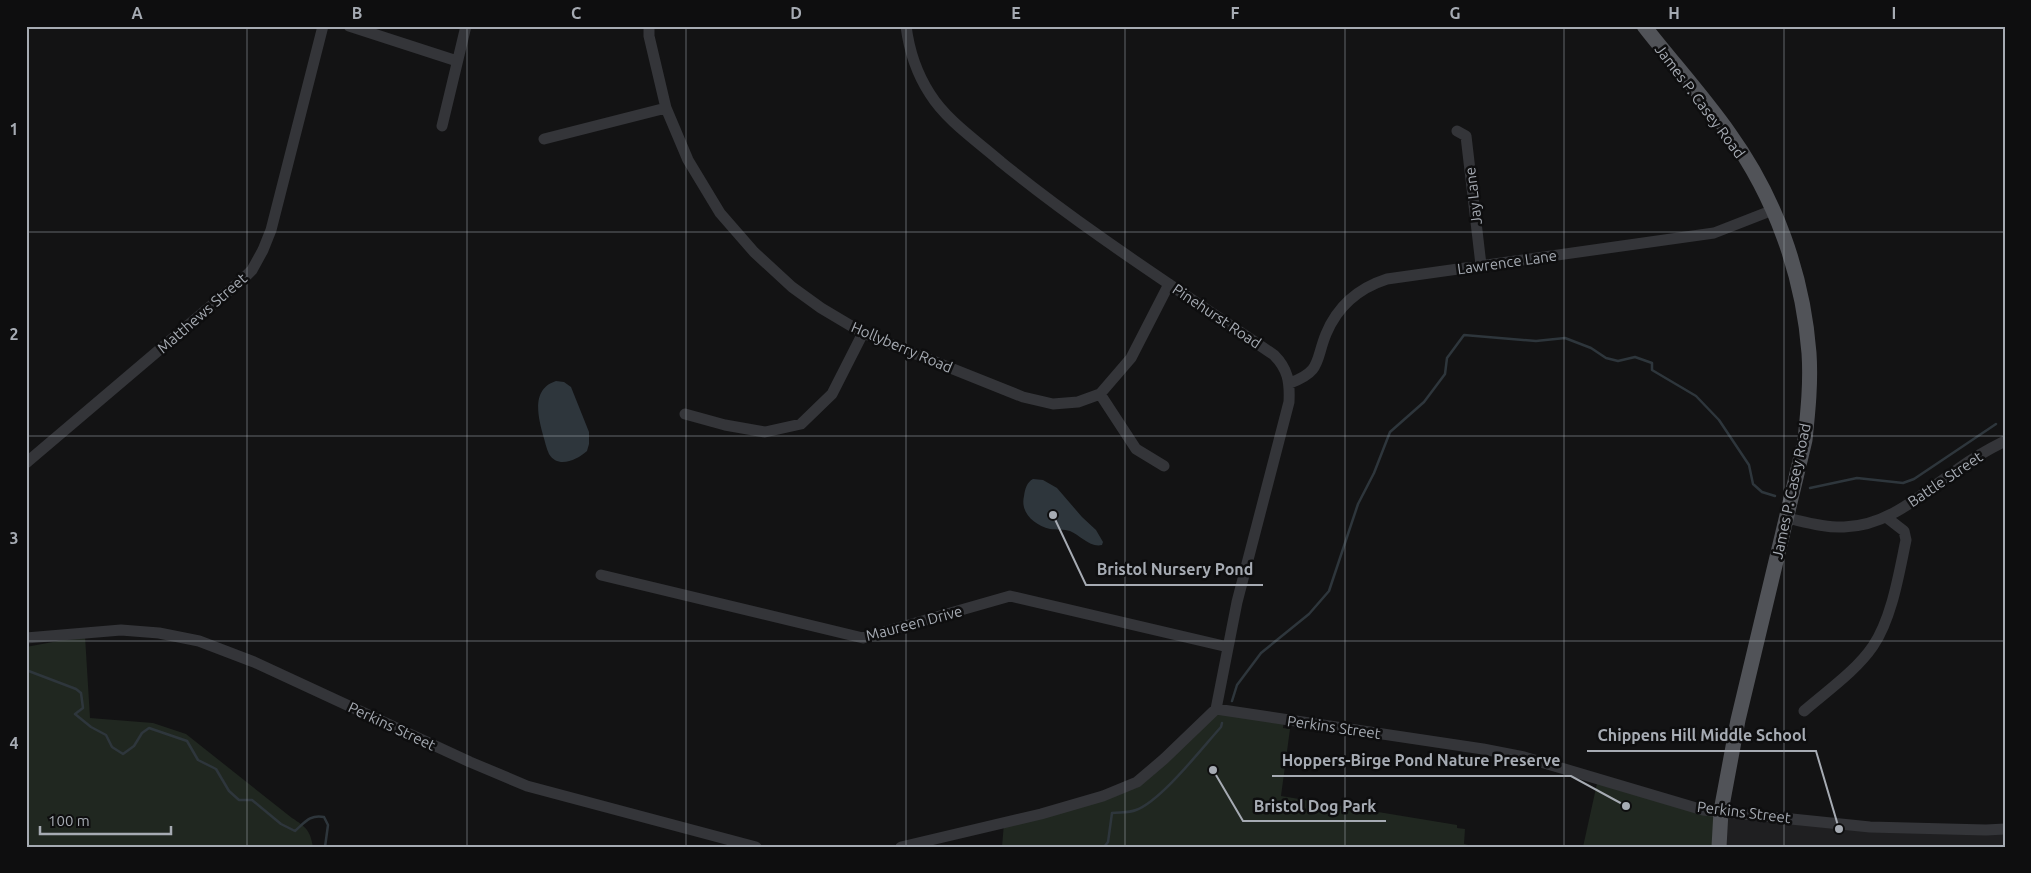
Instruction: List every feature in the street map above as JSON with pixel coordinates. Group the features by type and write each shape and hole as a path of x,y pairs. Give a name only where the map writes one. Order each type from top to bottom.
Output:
{"main road":[{"name":"James P. Casey Road","path":"1644,26 1730,134 1773,210 1796,275 1809,353 1809,399 1805,440 1738,720 1721,811 1719,847"}],"street":[{"name":"Matthews Street","path":"26,463 216,303 252,270 271,230 322,26"},
{"path":"349,26 457,60"},
{"path":"442,126 466,26"},
{"name":"Hollyberry Road","path":"649,26 649,36 666,108 688,160 720,213 754,252 792,287 821,308 863,333 1023,398 1054,404 1078,402 1100,394"},
{"name":"Pinehurst Road","path":"906,26 916,67 930,94 949,117 1044,196 1274,355 1283,364 1290,383 1290,402 1246,567 1216,708"},
{"path":"544,139 666,108"},
{"name":"Jay Lane","path":"1457,131 1466,136 1481,265"},
{"name":"Lawrence Lane","path":"1290,383 1306,377 1316,366 1326,334 1335,317 1347,302 1360,291 1387,279 1714,233 1773,210"},
{"path":"1164,466 1136,449 1100,394 1131,358 1169,284"},
{"path":"685,414 725,425 765,432 801,424 832,394 863,333"},
{"name":"Battle Street","path":"1787,518 1825,526 1845,527 1867,524 1886,517 1911,502 1968,463 2005,441"},
{"name":"Battle Street","path":"1804,711 1840,680 1874,645 1887,616 1906,540 1904,531 1886,517"},
{"name":"Maureen Drive","path":"601,575 863,638 1010,596 1228,647"},
{"name":"Perkins Street","path":"26,638 121,630 158,633 199,641 228,651 295,680 464,759 527,786 756,847"},
{"path":"901,847 1041,814 1103,796 1137,782 1164,759 1216,708"},
{"name":"Perkins Street","path":"1216,708 1491,750 1524,757 1703,810 1870,827 1986,830 2005,828"}],"shaded area":[{"path":"556,381 564,382 571,387 589,432 587,451 573,460 562,462 553,459 549,454 538,412 538,404 543,390"},
{"path":"1033,479 1043,480 1057,488 1096,530 1103,542 1102,545 1093,545 1070,531 1050,529 1034,521 1026,513 1023,502 1027,486"},
{"path":"85,636 90,718 153,723 186,734 304,827 309,833 313,847 26,847 26,647"},
{"path":"1216,709 1284,720 1283,728 1290,729 1281,796 1457,825 1457,828 1465,829 1464,844 1477,847 1002,847 1004,823 1137,782"},
{"path":"1598,779 1721,811 1720,847 1583,847"},
{"path":"1721,811 1870,827 2005,829 2005,847 1720,847"}],"waterway":[{"path":"1232,701 1237,685 1261,653 1309,614 1329,591 1358,504 1374,473 1390,432 1424,402 1445,374 1447,358 1464,335 1536,341 1565,338 1591,348 1606,358 1618,361 1635,357 1652,363 1652,370 1696,396 1719,420 1749,465 1753,484 1762,492 1775,496"},
{"path":"1810,488 1857,478 1903,483 1914,479 1996,424"},
{"path":"26,670 76,689 81,693 83,708 75,714 91,727 106,735 112,747 123,754 134,746 142,733 149,728 187,741 198,760 216,769 229,791 239,800 252,800 281,824 295,831 312,818 324,817 328,825 325,847"},
{"path":"1104,847 1108,842 1112,813 1136,810 1146,805 1169,785 1221,727 1222,723"}],"place":[{"name":"Bristol Nursery Pond","path":"1053,515"},
{"name":"Bristol Dog Park","path":"1213,770"},
{"name":"Hoppers-Birge Pond Nature Preserve","path":"1626,806"},
{"name":"Chippens Hill Middle School","path":"1839,829"}]}
